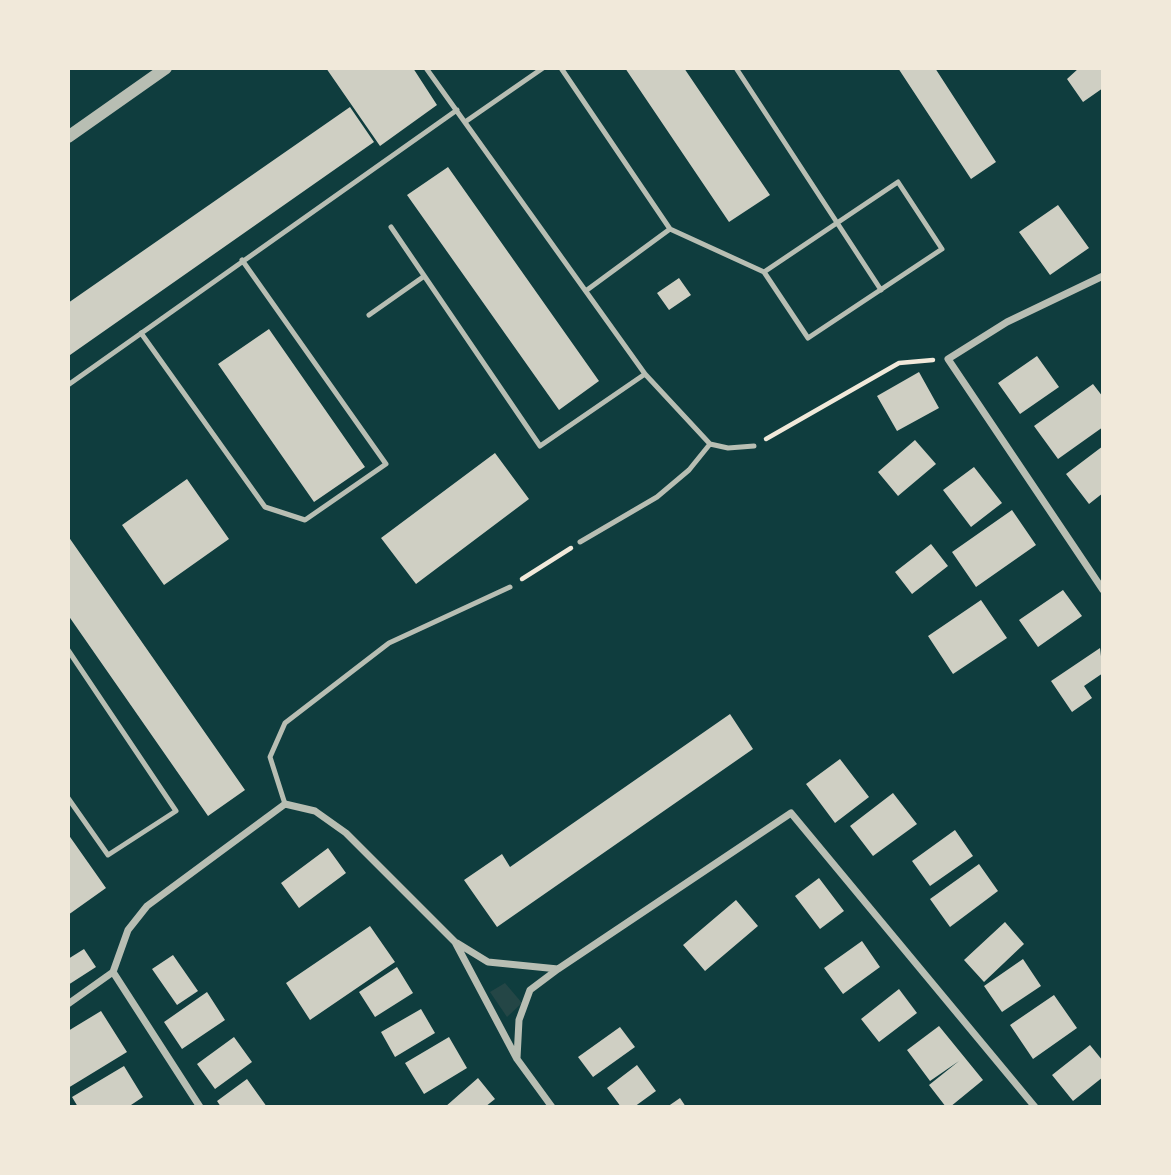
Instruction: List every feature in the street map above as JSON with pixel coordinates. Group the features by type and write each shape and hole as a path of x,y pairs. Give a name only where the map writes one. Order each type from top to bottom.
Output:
{"street":[{"path":"68,137 166,68"},
{"path":"1103,276 1007,322 948,359 1103,590"},
{"path":"68,1004 113,972 128,930 147,906 285,804 315,811 346,833 455,942 488,962 558,969"},
{"path":"517,1059 519,1020 530,990 791,813 1035,1107"},
{"path":"455,942 517,1059 552,1107"},
{"path":"113,972 200,1107"}],"lane":[{"path":"426,68 645,374 710,444 728,448 754,446"},
{"path":"465,122 543,68"},
{"path":"561,68 670,229 764,271 808,338 942,248 898,182 764,271"},
{"path":"736,68 881,290"},
{"path":"68,385 457,110"},
{"path":"391,227 540,446 645,374"},
{"path":"587,290 670,229"},
{"path":"141,333 265,508 305,520 386,464 242,260"},
{"path":"369,315 424,277"},
{"path":"580,542 657,497 690,470 710,444"},
{"path":"285,804 270,757 285,723 389,643 510,587"},
{"path":"68,650 176,811 108,855 68,798"}],"path":[{"path":"754,446 899,363 948,359"},
{"path":"510,587 580,542"}],"shaded area":[{"path":"505,983 522,1003 507,1017 490,992"}],"building":[{"path":"326,68 413,68 437,105 380,146"},
{"path":"625,68 684,68 770,195 729,222"},
{"path":"898,68 935,68 996,162 971,179"},
{"path":"1079,68 1103,68 1103,88 1083,102 1067,79"},
{"path":"350,107 374,142 70,355 68,303"},
{"path":"448,167 599,381 559,410 407,195"},
{"path":"1058,205 1089,248 1050,275 1019,232"},
{"path":"679,278 691,295 669,310 657,293"},
{"path":"269,329 365,467 314,502 218,364"},
{"path":"1037,356 1059,387 1020,414 998,383"},
{"path":"919,372 939,408 897,431 877,396"},
{"path":"1093,384 1103,397 1103,427 1058,459 1034,426"},
{"path":"915,440 936,464 898,496 878,472"},
{"path":"1103,446 1103,493 1089,504 1066,474"},
{"path":"495,453 529,499 416,584 381,538"},
{"path":"974,467 1002,503 971,527 943,490"},
{"path":"187,479 229,539 164,585 122,525"},
{"path":"1012,510 1036,545 976,587 952,552"},
{"path":"68,536 245,790 208,816 68,615"},
{"path":"931,544 948,566 912,594 895,572"},
{"path":"1063,590 1082,616 1038,647 1019,620"},
{"path":"981,600 1007,638 953,674 928,636"},
{"path":"1100,648 1103,673 1084,686 1092,698 1072,712 1051,681"},
{"path":"730,714 753,749 497,927 464,880 502,854 510,867"},
{"path":"840,759 869,797 835,823 806,784"},
{"path":"893,793 917,824 873,856 850,826"},
{"path":"955,830 973,856 930,886 912,861"},
{"path":"68,834 106,888 68,915"},
{"path":"328,848 346,873 299,908 281,883"},
{"path":"979,864 998,891 950,927 930,899"},
{"path":"819,878 844,911 820,929 795,896"},
{"path":"736,900 758,926 705,971 683,945"},
{"path":"1005,922 1024,944 984,982 964,960"},
{"path":"370,926 395,962 310,1020 286,983"},
{"path":"862,941 880,967 843,994 824,968"},
{"path":"84,949 96,967 68,985 68,959"},
{"path":"173,955 198,991 177,1005 152,969"},
{"path":"1023,959 1041,986 1002,1012 984,986"},
{"path":"397,967 413,993 375,1017 359,992"},
{"path":"899,989 917,1013 879,1042 861,1019"},
{"path":"207,992 225,1020 182,1049 164,1022"},
{"path":"1054,995 1077,1028 1033,1059 1010,1025"},
{"path":"421,1009 435,1033 395,1057 381,1032"},
{"path":"101,1011 127,1052 68,1088 68,1031"},
{"path":"939,1026 983,1080 950,1107 946,1107 929,1085 959,1061 930,1081 907,1050"},
{"path":"620,1027 635,1047 593,1077 578,1057"},
{"path":"234,1037 252,1062 215,1089 197,1064"},
{"path":"449,1037 467,1068 424,1094 405,1063"},
{"path":"1090,1045 1103,1061 1103,1077 1073,1101 1052,1075"},
{"path":"637,1065 656,1091 634,1107 621,1107 607,1088"},
{"path":"124,1066 143,1097 128,1107 78,1107 72,1097"},
{"path":"478,1078 495,1099 485,1107 445,1107"},
{"path":"247,1079 267,1107 221,1107 217,1101"},
{"path":"680,1098 686,1107 667,1107"}]}
